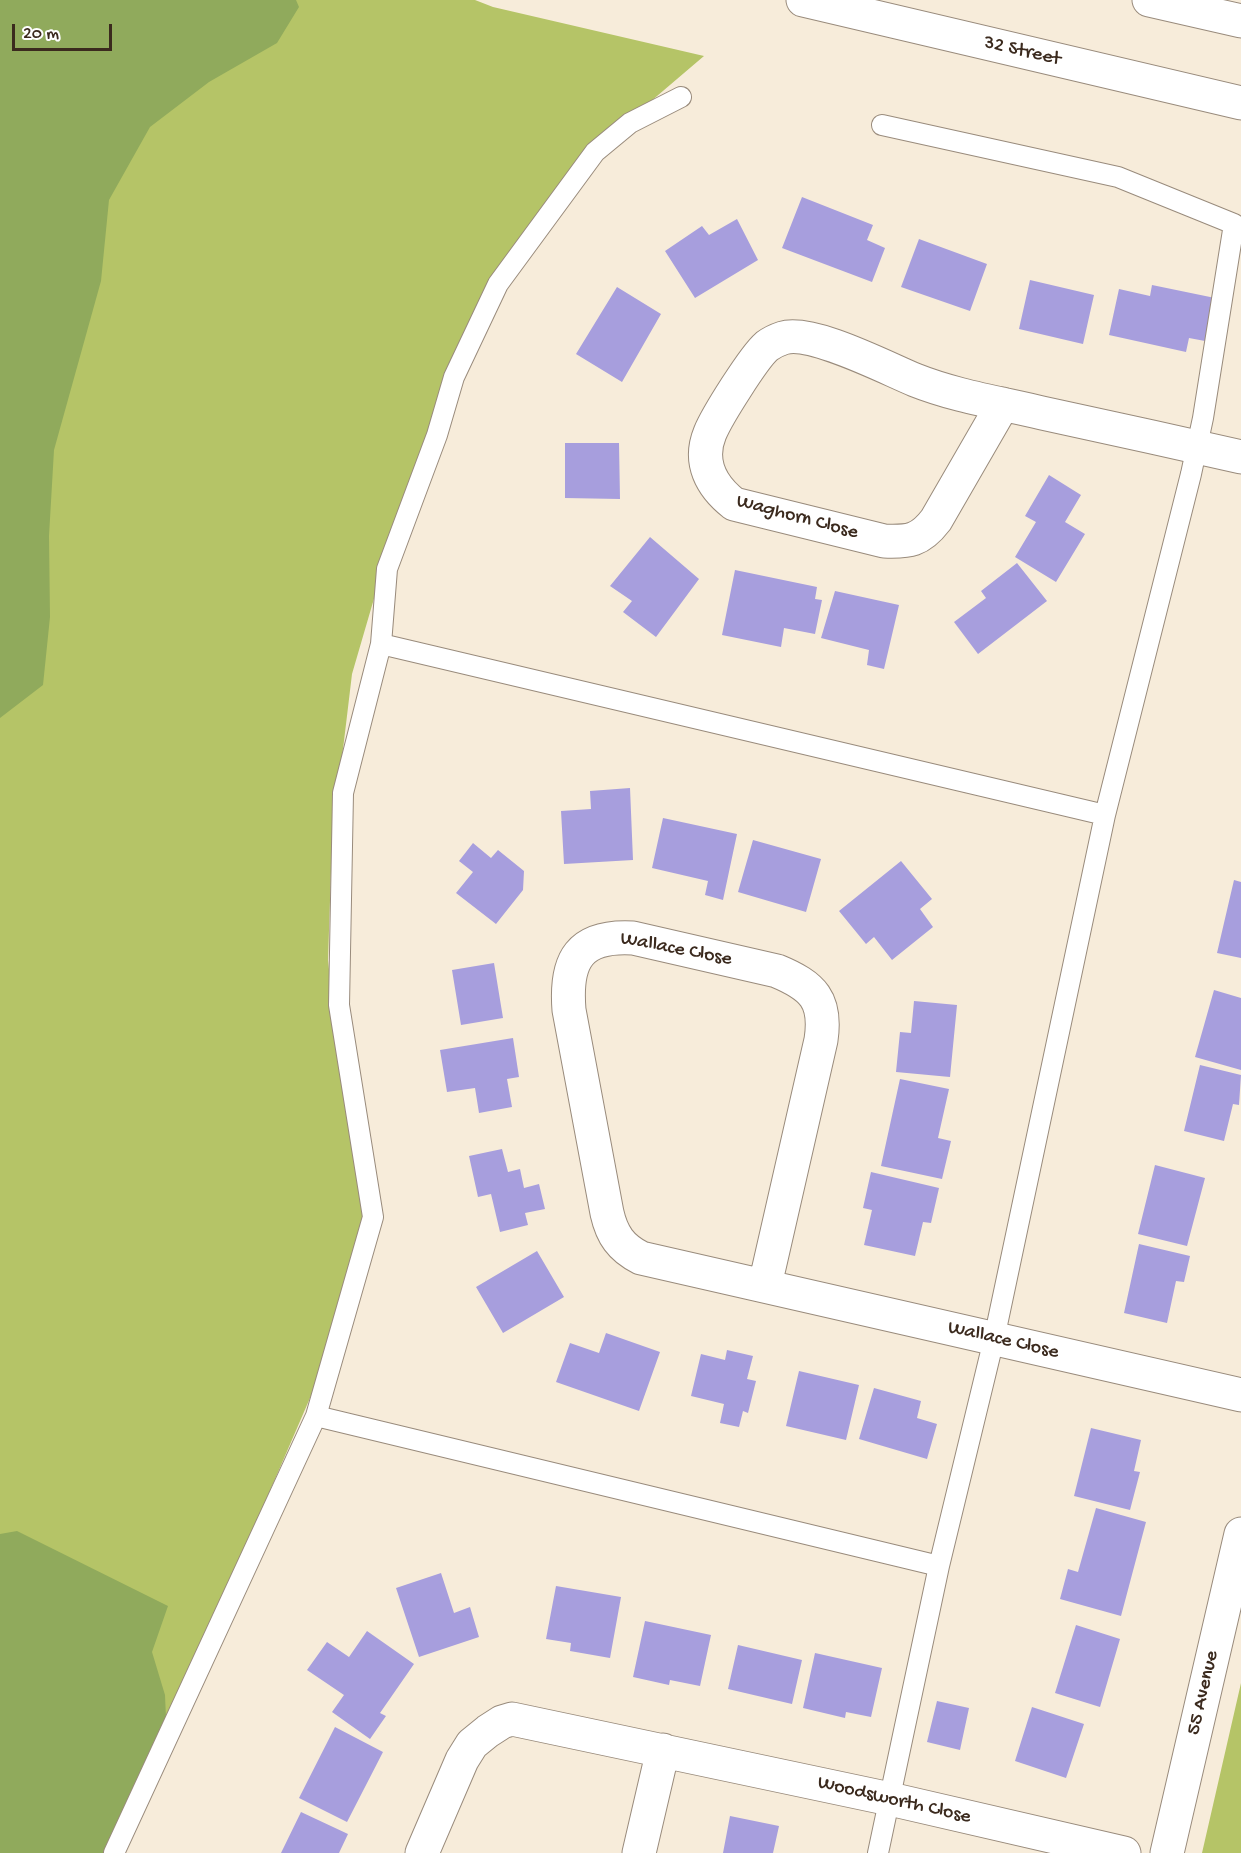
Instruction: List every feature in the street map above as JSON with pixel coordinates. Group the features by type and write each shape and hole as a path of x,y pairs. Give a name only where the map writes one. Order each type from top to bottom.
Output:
{"street":[{"name":"32 Street","path":"803,0 1241,103"},
{"path":"1149,0 1241,21"},
{"name":"Waghorn Close","path":"1004,404 936,520 926,533 901,542 884,541 734,504 720,493 711,481 707,465 708,439 714,424 761,353 766,347 784,338 796,336 821,342 934,388 1241,457"},
{"name":"Wallace Close","path":"765,1285 821,1040 822,1013 817,998 801,982 777,970 633,938 615,937 601,940 586,948 574,960 568,991 569,1010 611,1228 623,1247 641,1258 1241,1395"},
{"name":"55 Avenue","path":"1167,1853 1241,1534"},
{"name":"Woodsworth Close","path":"422,1853 467,1752 480,1737 502,1722 512,1719 663,1750 1124,1853"},
{"path":"639,1853 663,1750"}],"lane":[{"path":"114,1853 316,1416 373,1217 339,1005 343,793 381,644 387,569 437,435 454,377 498,284 594,152 630,123 681,97"},
{"path":"878,1853 939,1566 994,1339 1105,815 1197,447 1234,224 1118,177 882,125"},
{"path":"381,644 1105,815"},
{"path":"316,1416 939,1566"}],"green space":[{"path":"0,0 475,0 493,7 704,56 596,148 521,253 440,416 387,554 352,674 332,841 328,960 339,1063 369,1205 341,1316 313,1391 247,1544 106,1853 0,1853"},
{"path":"0,0 296,0 299,7 277,43 209,82 150,127 109,200 101,281 54,450 49,536 50,617 43,685 0,718"},
{"path":"17,1531 168,1606 152,1652 165,1695 166,1718 106,1853 0,1853 0,1534"},
{"path":"1241,1683 1241,1853 1202,1853"}],"building":[{"path":"802,197 873,225 867,240 885,248 872,282 782,248"},
{"path":"737,219 758,260 695,298 665,251 702,226 709,235"},
{"path":"919,239 987,264 970,311 901,287"},
{"path":"1030,280 1094,295 1083,344 1019,329"},
{"path":"1152,285 1215,298 1205,341 1189,338 1186,352 1109,335 1119,289 1150,296"},
{"path":"617,287 661,314 622,382 576,354"},
{"path":"565,443 619,443 620,499 565,498"},
{"path":"1049,475 1081,495 1065,522 1085,534 1056,582 1015,557 1036,522 1025,516"},
{"path":"650,537 699,579 656,637 623,612 632,601 610,586"},
{"path":"1017,563 1047,601 978,654 954,622 986,598 981,591"},
{"path":"735,570 817,587 815,599 822,600 815,634 784,628 781,647 722,635"},
{"path":"835,591 899,605 884,669 867,665 869,650 821,638"},
{"path":"630,788 633,860 564,864 561,811 591,809 590,791"},
{"path":"663,818 737,834 723,900 705,895 708,881 652,868"},
{"path":"753,840 821,859 806,912 738,892"},
{"path":"473,843 491,858 498,850 524,871 523,890 496,924 456,893 473,872 459,861"},
{"path":"901,861 932,899 920,909 933,927 892,960 874,937 866,944 839,911"},
{"path":"1234,880 1241,882 1241,958 1217,953"},
{"path":"494,963 503,1018 461,1025 452,970"},
{"path":"1214,990 1241,998 1241,1070 1195,1057"},
{"path":"914,1001 957,1005 950,1077 896,1072 900,1032 911,1033"},
{"path":"513,1038 519,1077 507,1079 512,1107 479,1113 475,1088 447,1092 440,1050"},
{"path":"1200,1065 1241,1075 1239,1105 1233,1104 1224,1141 1184,1131"},
{"path":"900,1079 949,1089 938,1138 951,1141 942,1179 881,1166"},
{"path":"502,1149 508,1172 520,1169 524,1188 539,1184 545,1209 525,1213 528,1225 500,1232 491,1194 478,1197 469,1156"},
{"path":"1155,1165 1205,1178 1187,1246 1138,1234"},
{"path":"871,1172 939,1188 931,1223 923,1222 915,1256 864,1245 872,1210 863,1208"},
{"path":"1139,1244 1190,1256 1184,1282 1176,1281 1167,1323 1124,1313"},
{"path":"537,1251 564,1297 503,1333 476,1287"},
{"path":"606,1333 660,1352 639,1411 556,1382 570,1343 599,1353"},
{"path":"727,1350 753,1356 747,1379 756,1381 748,1413 743,1411 739,1427 720,1423 724,1404 691,1396 701,1354 725,1360"},
{"path":"799,1371 859,1385 846,1440 786,1426"},
{"path":"874,1388 921,1401 917,1418 937,1424 927,1459 859,1439"},
{"path":"1091,1428 1141,1440 1134,1471 1140,1472 1130,1510 1074,1496"},
{"path":"1096,1508 1146,1522 1121,1616 1060,1599 1068,1569 1078,1572"},
{"path":"441,1573 454,1613 470,1607 479,1637 419,1657 396,1588"},
{"path":"556,1586 621,1597 610,1658 570,1651 571,1643 546,1639"},
{"path":"645,1621 711,1635 700,1686 670,1680 669,1685 633,1677"},
{"path":"1076,1625 1120,1639 1100,1707 1055,1693"},
{"path":"367,1631 414,1664 380,1713 386,1716 370,1739 332,1712 344,1695 307,1670 327,1642 349,1657"},
{"path":"738,1645 802,1660 792,1704 728,1689"},
{"path":"815,1653 882,1668 871,1717 846,1712 845,1718 803,1708"},
{"path":"937,1701 969,1708 960,1750 927,1742"},
{"path":"1032,1707 1084,1724 1066,1778 1015,1761"},
{"path":"335,1727 383,1752 347,1822 299,1798"},
{"path":"301,1812 348,1834 339,1853 281,1853"},
{"path":"730,1816 779,1826 773,1853 723,1853"}]}
